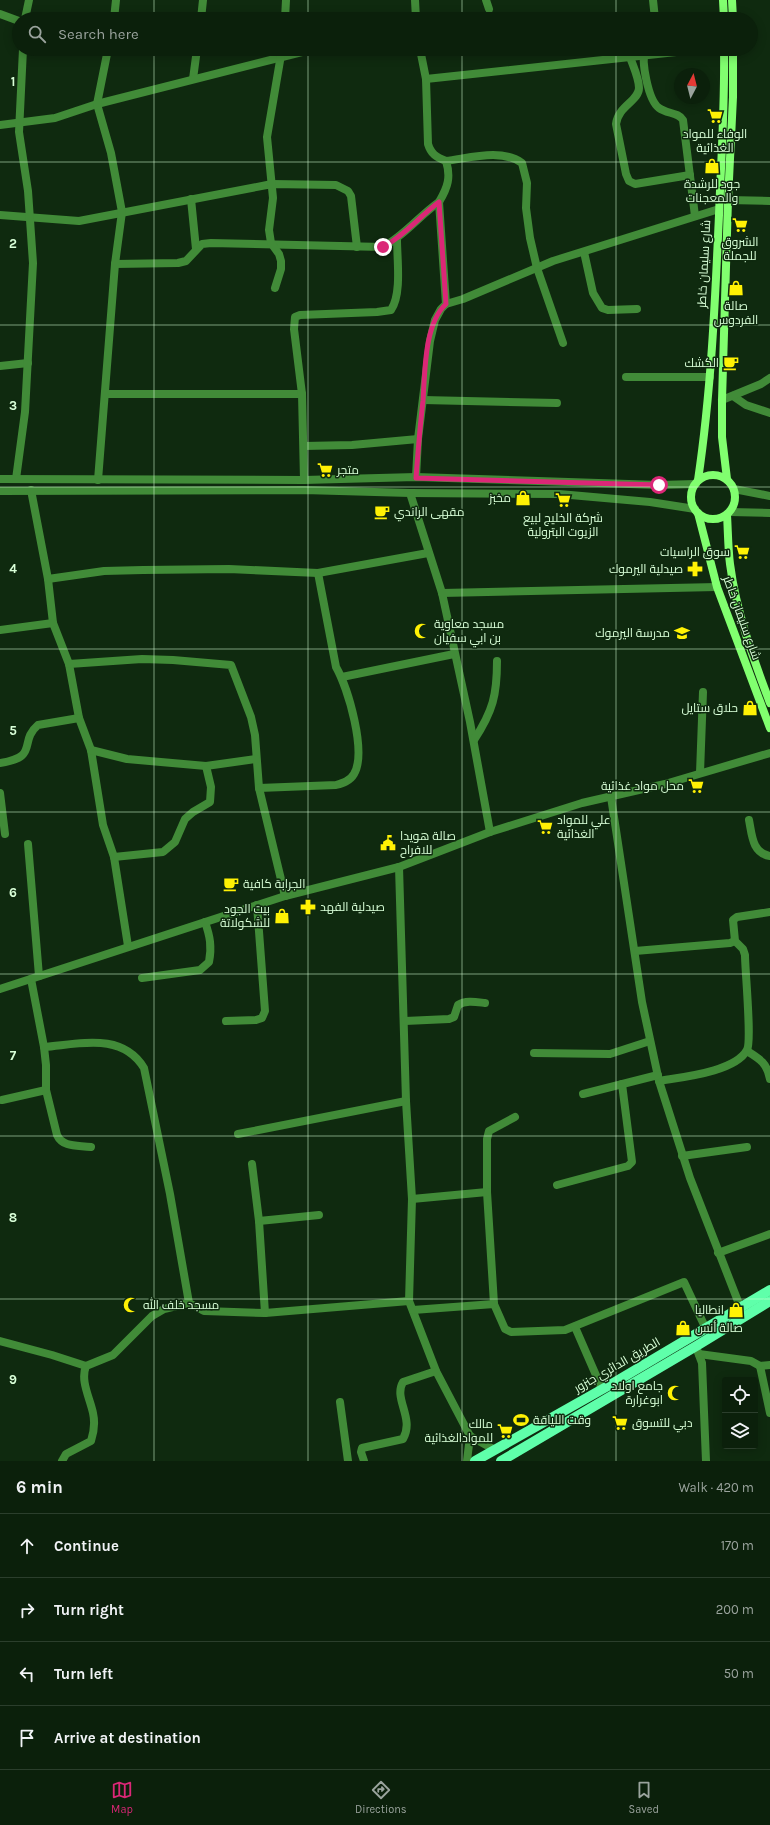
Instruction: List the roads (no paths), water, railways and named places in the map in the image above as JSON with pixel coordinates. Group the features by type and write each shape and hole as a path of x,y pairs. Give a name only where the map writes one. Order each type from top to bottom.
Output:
{"main road":[{"path":"723,0 724,12"},
{"path":"732,0 733,12"},
{"name":"شارع سليمان خاطر","path":"697,482 710,377 725,90 724,56"},
{"name":"شارع سليمان خاطر","path":"727,479 722,437 722,400 728,200 733,97 733,56"},
{"path":"715,474 727,479 734,489 735,503 728,513 716,519 709,519 696,511 691,501 691,494 697,482 709,475 715,474"},
{"name":"شارع سليمان خاطر","path":"696,511 717,586 770,728"},
{"name":"شارع سليمان خاطر","path":"728,513 730,564 734,587 750,649 770,703"},
{"name":"الطريق الدائري جنزور","path":"475,1461 741,1309 770,1290"},
{"name":"الطريق الدائري جنزور","path":"501,1461 697,1350 770,1301"}],"street":[{"path":"26,12 29,0"},
{"path":"115,12 116,0"},
{"path":"202,12 203,0"},
{"path":"285,12 286,0"},
{"path":"415,0 416,12"},
{"path":"486,0 489,9"},
{"path":"653,0 654,12"},
{"path":"0,14 12,18"},
{"path":"16,479 26,412 34,263 31,216 19,140 23,56"},
{"path":"98,480 115,264 122,212 111,153 97,104 107,56"},
{"path":"193,79 196,56"},
{"path":"0,125 56,118 97,104 193,79 271,56"},
{"path":"275,288 281,269 281,261 279,254 271,243 269,230 273,210 267,137 272,110 274,84 280,56"},
{"path":"421,56 426,79 428,144 430,152 438,158 446,161 504,155 514,157 522,163 527,183 526,208 530,238 537,268 562,343"},
{"path":"644,56 648,84 654,104 660,109 680,116 683,120 695,216"},
{"path":"426,79 630,57 639,87 637,94 621,110 617,117 616,124 626,174 629,181 635,184 690,175"},
{"path":"115,264 178,263 186,261 202,244 211,243 271,243 383,247 397,240 408,228 439,202 447,190 449,179 446,161"},
{"path":"0,215 31,216 78,221 272,184 336,185 348,191 353,205 356,247"},
{"path":"191,199 196,249"},
{"path":"728,200 770,201"},
{"path":"439,202 446,304"},
{"path":"416,478 424,380 430,340 435,320 441,308 446,304 463,299 553,261 719,209"},
{"path":"304,480 302,394 294,330 295,317 300,315 392,310 397,286 397,240"},
{"path":"584,252 593,293 602,308 608,310 637,309"},
{"path":"0,366 28,363"},
{"path":"626,377 710,377"},
{"path":"722,400 761,384 770,378"},
{"path":"105,394 302,394"},
{"path":"733,396 746,405 770,413"},
{"path":"423,400 557,403"},
{"path":"304,446 352,445 418,439"},
{"path":"0,479 304,480 416,478 659,485 697,482"},
{"path":"734,489 770,496"},
{"path":"30,490 48,579 53,623 69,664 79,718 91,750 103,825 114,857 128,946"},
{"path":"0,491 304,490 410,493 559,494 650,502 696,511"},
{"path":"410,493 442,594 474,740 490,832"},
{"path":"728,513 770,514"},
{"path":"48,579 104,571 143,570 230,569 318,573 428,553"},
{"path":"259,788 336,785 345,782 354,776 360,758 355,725 342,677 336,667 318,573"},
{"path":"442,594 717,586"},
{"path":"0,630 53,623"},
{"path":"342,677 454,654"},
{"path":"69,664 142,659 231,665 251,717 255,734 259,788 285,896"},
{"path":"474,740 484,725 496,691 497,661"},
{"path":"700,773 703,692"},
{"path":"0,764 18,760 22,756 33,729 38,725 79,718"},
{"path":"91,750 127,758 206,766 256,759"},
{"path":"0,989 285,896 399,867 490,832 582,803 611,797 770,754"},
{"path":"114,857 164,852 171,847 184,819 210,802 211,787 206,766"},
{"path":"0,793 4,834"},
{"path":"611,797 650,1041 658,1078 682,1156 718,1253 741,1309"},
{"path":"749,820 754,845 762,854 770,856"},
{"path":"28,844 35,978 46,1065 46,1090 55,1129 60,1140 72,1145 91,1147"},
{"path":"399,867 405,1021 406,1101 412,1199 409,1301 436,1371 470,1436 495,1450"},
{"path":"226,1021 256,1020 262,1018 265,1011 256,905"},
{"path":"583,1094 622,1084 658,1078 696,1075 737,1061 746,1051 748,1045 748,1029 745,955 743,949 735,941 733,920 737,917 770,912"},
{"path":"142,978 200,970 209,962 211,950 210,936 205,922"},
{"path":"635,951 730,943 735,941"},
{"path":"405,1021 449,1019 454,1017 458,1005 460,1004 466,1002 485,1003"},
{"path":"534,1053 610,1054 650,1041"},
{"path":"44,1047 87,1043 118,1045 133,1054 144,1068 170,1194 189,1303"},
{"path":"746,1051 764,1063 768,1068 770,1079"},
{"path":"557,1185 628,1166 632,1162 622,1084"},
{"path":"2,1100 46,1090"},
{"path":"238,1134 406,1101"},
{"path":"515,1117 489,1131 487,1139 487,1192 494,1304 505,1329 511,1332 551,1332 574,1327 684,1282 706,1329"},
{"path":"682,1156 747,1147"},
{"path":"252,1164 259,1221 265,1313"},
{"path":"412,1199 487,1192"},
{"path":"259,1221 319,1215"},
{"path":"718,1253 770,1234"},
{"path":"0,1341 86,1366 113,1355 152,1316 164,1309 189,1303 204,1311 265,1313 409,1301"},
{"path":"413,1310 494,1304"},
{"path":"574,1327 602,1389"},
{"path":"697,1350 751,1361 760,1366 770,1365"},
{"path":"697,1350 702,1363 706,1461"},
{"path":"62,1461 66,1454 91,1441 93,1432 93,1414 84,1376 86,1366"},
{"path":"760,1366 768,1394 770,1413"},
{"path":"364,1461 361,1452 362,1448 403,1439 407,1432 408,1420 400,1394 400,1387 403,1382 436,1371"},
{"path":"340,1402 348,1461"},
{"path":"467,1461 470,1436"}],"place":[{"name":"الوفاء للمواد الغذائية","path":"715,116"},
{"name":"جود للرشدة والمعجنات","path":"712,166"},
{"name":"الشروق للجملة","path":"740,225"},
{"name":"صالة الفردوس","path":"736,288"},
{"name":"الكشك","path":"731,363"},
{"name":"متجر","path":"325,470"},
{"name":"مخبز","path":"523,498"},
{"name":"شركة الخليج لبيع الزيوت البترولية","path":"563,500"},
{"name":"مقهى الراندي","path":"382,512"},
{"name":"سوق الراسيات","path":"742,552"},
{"name":"صيدلية اليرموك","path":"695,569"},
{"name":"مسجد معاوية بن ابي سفيان","path":"422,631"},
{"name":"مدرسة اليرموك","path":"682,633"},
{"name":"حلاق ستايل","path":"750,708"},
{"name":"محل مواد غذائية","path":"696,786"},
{"name":"علي للمواد الغذائية","path":"545,827"},
{"name":"صالة هويدا للافراح","path":"388,843"},
{"name":"الجرابة كافية","path":"231,884"},
{"name":"صيدلية الفهد","path":"308,907"},
{"name":"بيت الجود للشكولاتة","path":"282,916"},
{"name":"مسجد خلف الله","path":"131,1305"},
{"name":"انطاليا","path":"736,1310"},
{"name":"صالة أنس","path":"683,1328"},
{"name":"جامع اولاد ابوغرارة","path":"675,1393"},
{"name":"وقت اللياقة","path":"521,1420"},
{"name":"دبي للتسوق","path":"620,1423"},
{"name":"مالك للموادالغذائية","path":"505,1431"}]}
